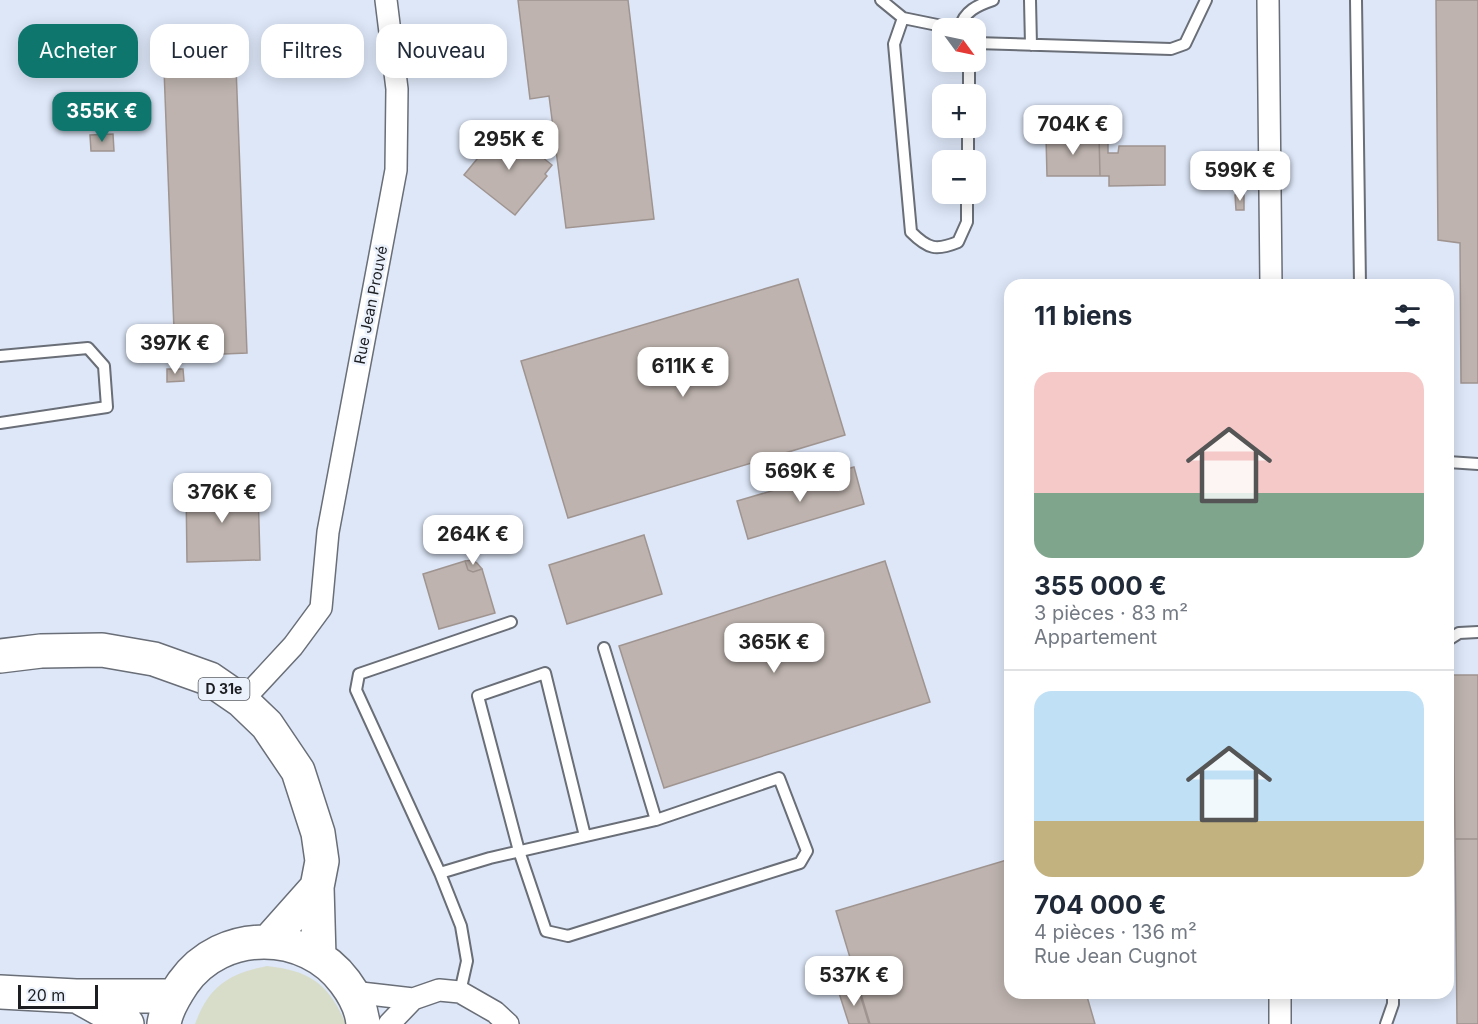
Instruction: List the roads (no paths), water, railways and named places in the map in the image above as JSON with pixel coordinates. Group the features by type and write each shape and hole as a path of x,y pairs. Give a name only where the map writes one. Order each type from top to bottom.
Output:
{"main road":[{"name":"D 31e","path":"0,656 41,651 102,650 154,659 210,680 242,701 267,725 298,771 318,833 322,861 317,887"},
{"path":"269,941 317,887"},
{"path":"317,887 318,957"},
{"path":"0,992 76,996 169,1010 191,972 213,954 240,944 269,941 295,946 318,957 338,972 352,992 363,1024"},
{"path":"76,996 126,1024"}],"street":[{"name":"Rue Jean Prouvé","path":"242,701 293,646 321,608 328,532 396,170 397,89 386,0"},
{"path":"1268,0 1271,279"},
{"path":"352,992 413,999 439,990 460,992 495,1012 508,1024"},
{"path":"389,1024 413,999"},
{"path":"1280,999 1280,1024"}],"lane":[{"path":"881,0 903,18 932,24"},
{"path":"964,18 968,12 979,5 993,0"},
{"path":"1030,0 1031,45"},
{"path":"986,43 1171,49 1185,44 1206,0"},
{"path":"1356,0 1360,279"},
{"path":"903,18 894,44 911,232 924,245 942,248 958,242 967,222 967,204"},
{"path":"0,356 88,348 104,366 107,407 0,423"},
{"path":"1454,462 1478,464"},
{"path":"460,992 467,962 461,926 440,873 356,690 359,674 511,622"},
{"path":"1454,636 1459,633 1478,633"},
{"path":"604,648 656,820"},
{"path":"440,873 519,851 656,820 779,778 807,851 800,863 568,936 546,931 519,851 478,696 545,673 585,836"},
{"path":"1386,1024 1393,999"}]}
